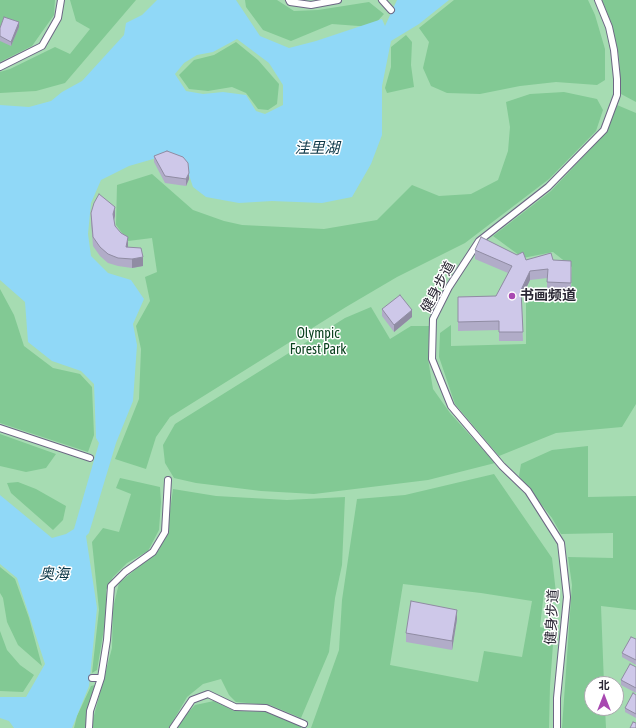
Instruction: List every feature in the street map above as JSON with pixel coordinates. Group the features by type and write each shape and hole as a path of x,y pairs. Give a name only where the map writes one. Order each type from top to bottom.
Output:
{"street":[{"path":"0,67 42,46 58,18 61,0"},
{"path":"288,0 290,2 311,5 338,0"},
{"path":"382,0 390,10"},
{"name":"健身步道","path":"557,728 557,698 567,598 561,543 528,492 502,466 450,406 432,359 433,319 449,287 479,241 548,187 604,130 617,95 617,79 614,50 609,27 598,0"},
{"path":"0,428 90,458"},
{"path":"89,728 90,711 101,678 107,640 111,586 125,572 154,552 165,532 168,480"},
{"path":"92,678 101,678"},
{"path":"173,728 192,700 208,694 235,707 266,708 304,724"}],"green space":[{"name":"Olympic Forest Park","path":"0,0 636,0 636,728 0,728"},
{"path":"0,0 55,0 54,15 32,46 0,62"},
{"path":"70,0 136,0 65,83 36,91 0,93 0,72 10,69 55,47 70,54 90,29 76,21"},
{"path":"245,0 277,0 294,11 318,10 369,2 384,14 372,27 332,24 291,41 263,30 246,7"},
{"path":"454,0 588,0 595,15 605,49 605,80 597,85 556,82 520,86 480,94 447,93 431,86 423,68 429,42 419,28"},
{"path":"602,0 636,0 636,102 621,94 619,56 611,22"},
{"path":"406,35 412,42 411,65 414,87 387,93 385,88 391,67 391,47"},
{"path":"236,42 258,60 279,84 277,104 268,110 258,109 246,93 232,87 208,91 189,89 179,75 194,60 214,55"},
{"path":"564,92 597,99 603,110 596,131 549,179 465,243 397,277 346,307 170,417 156,437 146,469 115,459 139,399 141,349 136,326 150,301 145,277 157,272 152,238 128,241 116,225 117,185 152,174 193,210 224,221 242,225 324,229 377,220 412,185 439,196 471,194 498,180 508,151 510,127 506,102 530,94"},
{"path":"617,105 636,113 636,404 622,427 556,433 499,456 455,404 439,357 440,333 451,325 451,346 526,344 526,297 571,295 572,267 553,252 523,258 493,236 551,191 601,138"},
{"path":"0,289 14,315 24,346 53,368 80,374 92,387 94,435 88,452 0,423"},
{"path":"371,307 390,339 411,326 429,326 428,359 433,389 450,413 495,463 428,480 314,494 261,491 196,483 174,478 165,463 163,445 175,424 345,318"},
{"path":"0,434 56,454 46,468 26,472 0,466"},
{"path":"588,446 588,497 636,496 636,610 601,606 604,676 584,676 584,716 605,716 606,728 562,728 572,585 568,557 613,558 613,533 561,534 552,518 519,476 521,464 552,450"},
{"path":"494,474 552,558 556,593 544,592 540,627 554,630 549,728 311,728 339,650 342,600 357,499 405,495","holes":["403,584 481,593 532,601 522,657 484,651 478,682 390,665"]},
{"path":"120,478 160,487 161,502 159,530 148,551 127,563 113,577 106,590 107,611 97,670 92,673 99,610 92,542 103,528 119,532 131,494 116,488"},
{"path":"18,482 36,489 66,506 63,520 53,530 11,493 7,483"},
{"path":"173,489 216,496 287,500 345,497 342,565 335,598 329,652 301,718 270,705 236,702 229,695 221,679 203,684 187,697 169,728 92,728 92,723 112,648 113,608 119,583 159,550 168,526"},
{"path":"0,567 15,579 29,618 42,666 18,645 7,622 3,598 0,593"},
{"path":"0,631 7,650 20,665 34,675 23,692 0,691"},
{"path":"95,685 87,717 87,728 74,728 77,716 91,686"},
{"path":"214,701 234,711 266,712 301,726 301,728 177,728 181,720 195,705"}],"water":[{"name":"洼里湖","path":"157,0 236,0 260,36 289,48 316,41 382,19 385,26 397,0 449,0 419,24 391,41 382,86 382,135 371,164 352,197 322,203 272,201 239,203 206,197 193,187 184,160 167,155 129,166 101,180 91,203 88,234 91,256 108,273 131,280 144,299 133,324 137,345 133,401 116,443 89,533 86,536 97,608 89,686 72,728 14,728 9,721 0,718 0,697 26,697 45,664 17,578 0,564 0,495 52,538 66,534 74,529 99,443 96,438 94,384 81,371 52,361 28,342 25,302 0,280 0,105 29,107 51,101 62,92 82,81 124,35 126,23 142,15","holes":["237,39 269,63 283,85 283,105 265,114 256,111 246,95 223,92 203,94 186,91 175,74 184,63 197,55 213,52"]}],"building":[{"path":"4,17 19,22 11,42 0,36 0,28"},
{"path":"167,151 183,157 188,163 189,173 186,179 165,176 154,156"},
{"path":"99,194 115,207 113,214 115,226 121,233 128,237 126,247 141,248 143,257 132,259 118,258 108,254 100,247 93,237 91,213"},
{"name":"书画频道","path":"481,237 517,255 523,252 526,260 551,253 553,260 571,261 571,283 547,282 548,269 530,271 521,290 523,332 499,332 499,321 458,322 458,297 496,296 512,266 475,250"},
{"path":"400,295 412,310 394,325 382,309"},
{"path":"411,601 457,610 452,641 406,633"},
{"path":"631,637 636,639 636,660 622,653"},
{"path":"630,664 636,667 636,688 624,682 623,676"},
{"path":"633,693 636,695 636,714 625,708"},
{"path":"633,722 636,723 636,728 630,728"}],"place":[{"name":"书画频道","path":"512,296"}],"water label":[{"name":"奥海","path":"54,574"}]}
